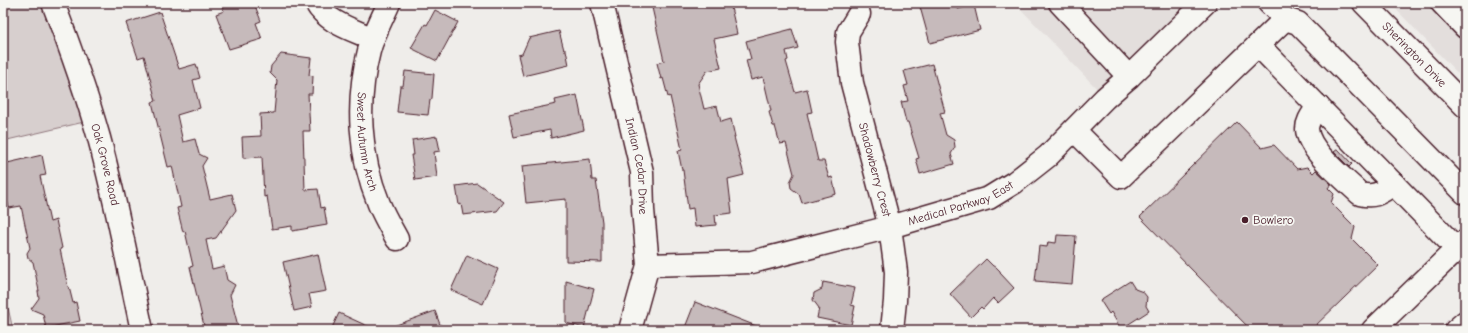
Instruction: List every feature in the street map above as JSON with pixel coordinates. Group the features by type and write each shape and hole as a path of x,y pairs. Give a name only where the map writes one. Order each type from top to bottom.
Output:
{"street":[{"name":"Oak Grove Road","path":"53,3 74,56 98,138 115,204 142,330"},
{"path":"316,3 331,20 374,39"},
{"name":"Sweet Autumn Arch","path":"389,3 369,50 361,89 361,129 367,167 379,204 397,239"},
{"name":"Indian Cedar Drive","path":"602,3 642,172 643,210 648,265 630,330"},
{"path":"1060,3 1129,77"},
{"name":"Medical Parkway East","path":"648,265 752,262 890,227 989,198 1015,182 1048,156 1105,98 1129,77 1205,3"},
{"path":"1269,3 1285,19 1298,22 1465,193"},
{"name":"Sherington Drive","path":"1364,3 1465,106"},
{"path":"1442,3 1465,27"},
{"name":"Shadowberry Crest","path":"859,14 848,32 847,42 852,83 890,227 896,272 892,330"},
{"path":"1074,130 1121,177 1285,19"},
{"path":"1258,45 1394,184 1461,245 1373,330"},
{"path":"1318,106 1309,121 1307,130 1316,152 1360,194 1370,196 1380,193 1394,184"},
{"path":"1456,330 1465,322"}],"shaded area":[{"path":"3,3 42,3 84,122 3,141"},
{"path":"1015,3 1204,3 1099,91"},
{"path":"1390,3 1465,3 1465,81"},
{"path":"3,285 13,330 3,330"}],"building":[{"path":"221,3 254,3 261,21 256,23 262,39 229,49 216,14 224,11"},
{"path":"651,3 730,3 737,34 714,39 721,68 707,71 698,84 704,109 717,106 721,122 731,119 744,175 728,179 732,213 715,215 716,225 695,227 693,208 688,209 683,170 678,151 682,150 670,96 668,97 657,63 664,61"},
{"path":"937,3 957,3 958,9 974,5 980,30 930,43 920,7"},
{"path":"435,10 458,22 437,61 411,48 425,24 427,25"},
{"path":"160,12 179,69 196,64 200,78 193,80 200,108 177,115 183,142 195,139 199,154 207,158 202,166 210,199 232,194 236,210 216,238 206,240 212,269 224,266 227,280 235,285 230,295 239,330 205,330 190,267 193,266 185,231 183,232 177,208 181,207 172,166 168,167 152,102 156,101 144,56 138,58 126,23"},
{"path":"792,29 798,48 786,51 788,60 786,61 795,92 807,89 812,112 807,113 818,161 824,161 829,178 832,177 836,194 802,203 799,194 791,188 790,182 794,174 786,143 780,144 775,126 773,126 763,77 751,80 746,60 751,59 746,41"},
{"path":"559,31 564,50 566,50 569,65 523,76 518,55 522,54 529,38"},
{"path":"281,54 311,58 309,75 313,76 312,94 308,94 310,131 303,131 305,190 318,189 321,208 324,207 327,225 292,231 292,226 272,229 267,196 264,197 262,157 243,158 242,137 261,136 260,114 274,113 277,80 270,73 271,66"},
{"path":"932,64 945,112 940,113 946,135 954,140 955,147 951,154 954,164 920,174 916,159 919,158 908,122 906,122 901,102 908,101 904,86 908,85 904,71"},
{"path":"405,71 434,74 432,98 430,100 428,115 397,112 400,86 403,86"},
{"path":"577,95 584,130 551,138 550,130 514,137 509,114 556,104 555,100"},
{"name":"Bowlero","path":"1237,122 1262,148 1274,145 1297,169 1307,167 1313,173 1316,170 1331,184 1328,188 1334,194 1331,203 1355,227 1352,239 1378,265 1311,330 1251,330 1140,217"},
{"path":"437,136 440,151 434,152 437,177 415,180 411,155 414,155 412,140"},
{"path":"1338,149 1352,164 1349,167 1334,152"},
{"path":"42,155 46,175 40,176 50,222 56,220 68,287 73,303 76,302 80,321 46,328 43,314 31,309 39,298 39,291 33,262 28,258 27,253 30,248 21,206 9,208 6,195 3,195 3,164"},
{"path":"590,159 592,180 596,180 602,222 602,262 566,261 566,199 526,203 522,166"},
{"path":"477,183 504,202 497,211 463,215 461,204 459,205 456,186"},
{"path":"1057,235 1076,236 1072,284 1035,281 1039,246 1047,247 1048,242 1056,243"},
{"path":"318,254 326,291 309,294 312,307 294,311 283,262"},
{"path":"467,255 498,269 483,304 451,290"},
{"path":"986,259 1000,271 1014,288 998,303 993,298 983,309 981,307 971,317 950,294"},
{"path":"566,281 594,289 584,328 566,323"},
{"path":"1130,281 1135,289 1143,292 1147,297 1146,306 1149,311 1121,329 1111,312 1109,314 1100,300"},
{"path":"823,282 855,288 851,305 855,306 851,325 817,318 819,308 813,300 814,293 822,289"},
{"path":"695,302 764,329 764,330 684,330"},
{"path":"435,311 442,330 389,330 388,328"},
{"path":"339,313 376,330 331,330"}],"place":[{"name":"Bowlero","path":"1245,220"}]}
